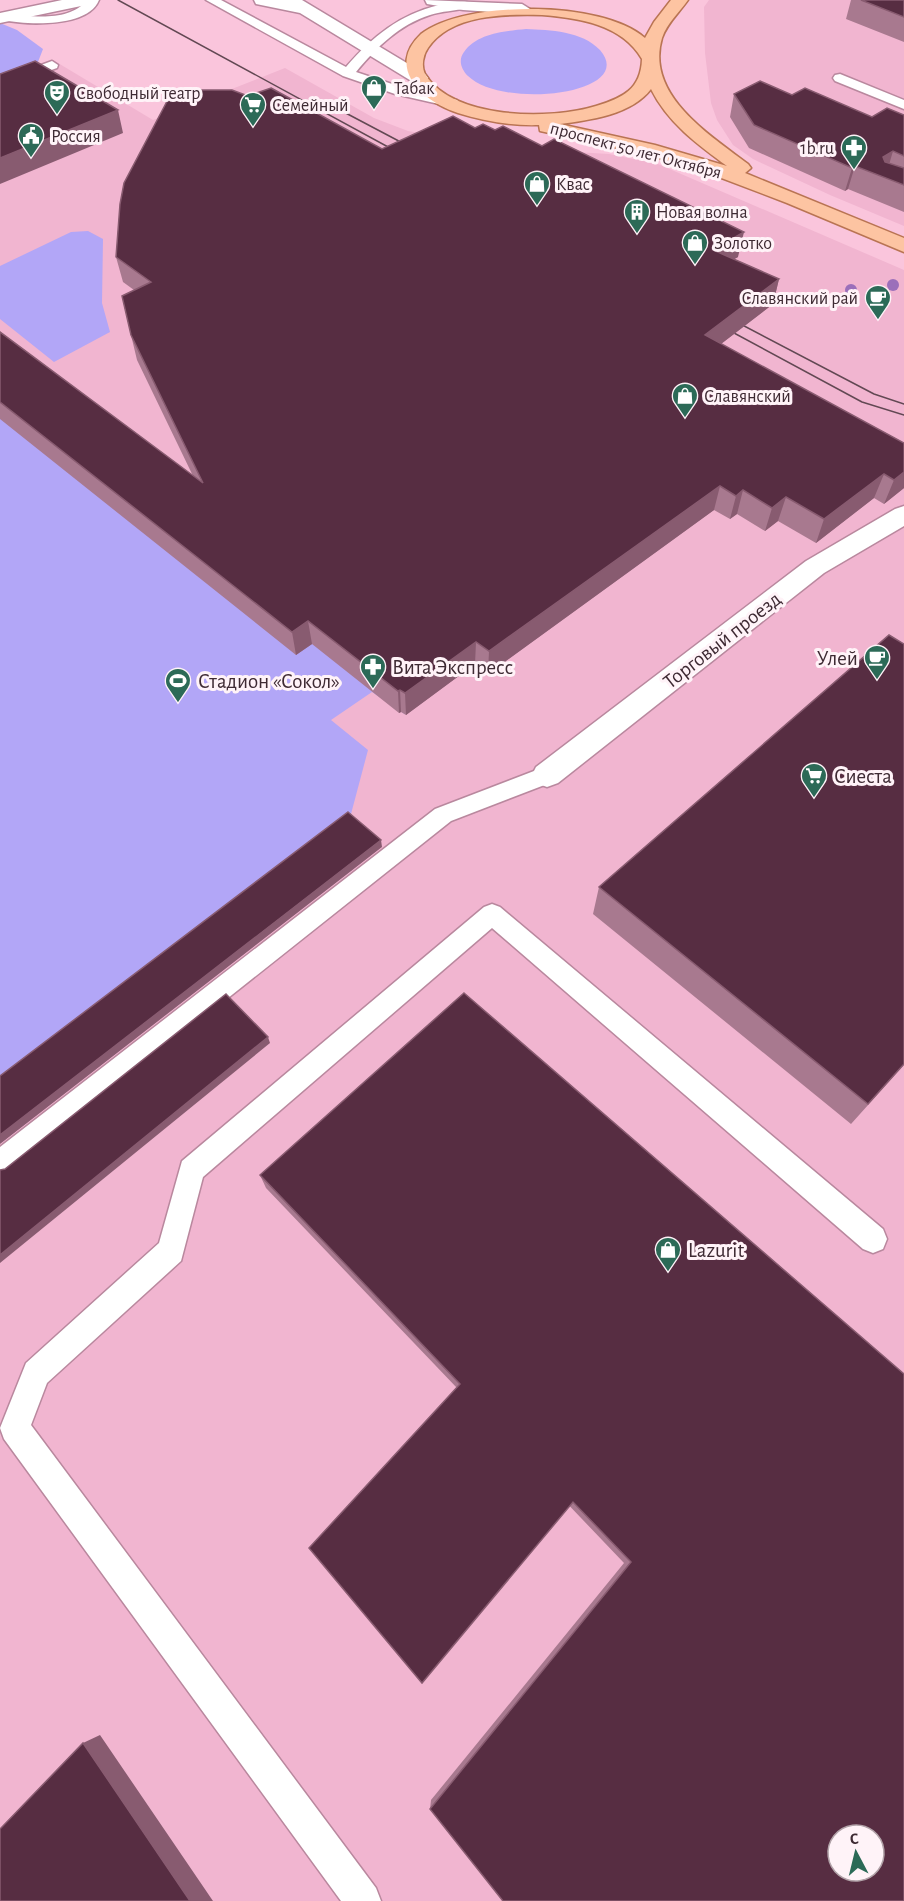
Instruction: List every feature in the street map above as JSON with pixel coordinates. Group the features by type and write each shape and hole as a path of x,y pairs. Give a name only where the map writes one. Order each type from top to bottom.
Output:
{"main road":[{"path":"597,1 473,16 435,31 421,44 416,54 415,69 419,78 432,92 452,103 480,113 510,118 553,119 606,110 626,101 641,90 650,78 653,40 658,29 680,0"},
{"name":"проспект 50 лет Октября","path":"522,9 557,11 601,21 634,38 645,48 664,98 684,123 761,185"},
{"name":"проспект 50 лет Октября","path":"510,118 680,158 761,185 904,246"}],"street":[{"path":"3,18 86,0"},
{"path":"262,0 297,4 419,78"},
{"path":"433,0 522,9"},
{"name":"Торговый проезд","path":"547,775 816,567 904,515"}],"lane":[{"path":"3,18 50,22 68,17 91,5 93,0"},
{"path":"212,0 348,73 400,91 452,103"},
{"path":"348,73 368,49 391,28 421,13 455,3"},
{"path":"0,84 52,65"},
{"path":"840,78 904,105"},
{"path":"0,1163 443,815 547,775"},
{"path":"363,1901 15,1428 36,1373 171,1251 191,1170 492,914 873,1239"}],"shaded area":[{"path":"709,0 904,0 904,226 753,159 733,145 717,120 711,103 705,53 704,7"},
{"path":"0,23 17,30 43,49 38,62 0,75"},
{"path":"526,29 565,33 584,39 600,50 607,65 600,77 584,87 561,92 535,94 509,92 485,86 468,76 462,67 461,58 476,41 492,34"},
{"path":"53,60 153,120 285,68 374,118 408,131 509,148 609,154 658,164 904,270 904,1901 0,1901 0,1078 331,721 0,349 0,79"},
{"path":"88,231 103,239 102,303 110,332 54,362 0,319 0,266 71,232"},
{"name":"Стадион «Сокол»","path":"0,349 406,715 372,692 331,720 368,750 351,814 0,1078"}],"building":[{"path":"861,0 904,0 904,17"},
{"path":"35,61 118,110 0,158 0,74"},
{"path":"760,81 792,95 805,88 872,117 887,108 904,115 904,156 893,151 883,157 885,162 904,168 904,185 855,166 852,168 754,125 734,94"},
{"path":"271,88 382,149 453,116 475,128 483,124 495,130 503,126 542,146 554,139 744,232 713,250 779,279 705,335 904,443 904,472 894,480 884,474 824,519 786,497 772,508 743,490 736,496 720,486 489,651 476,642 405,693 398,691 308,621 292,632 0,402 0,332 203,483 131,335 122,296 151,282 116,257 120,204 124,183 173,90 232,90 248,96"},
{"name":"Сиеста","path":"889,635 904,644 904,1064 868,1104 599,887"},
{"path":"348,812 381,840 0,1135 0,1076"},
{"path":"464,993 904,1374 904,1901 503,1901 430,1809 631,1562 573,1502 422,1683 309,1548 460,1384 260,1175"},
{"path":"226,994 268,1037 0,1255 0,1170 5,1169"},
{"path":"83,1743 190,1901 0,1901 0,1829"}],"tram line":[{"path":"118,0 401,154"},
{"path":"340,110 412,148"},
{"path":"729,318 874,394 904,404"},
{"path":"721,326 862,402 904,415"}],"place":[{"name":"Табак","path":"374,111"},
{"name":"Свободный театр","path":"57,116"},
{"name":"Семейный","path":"253,128"},
{"name":"Россия","path":"31,159"},
{"name":"1b.ru","path":"854,171"},
{"name":"Квас","path":"537,207"},
{"name":"Новая волна","path":"637,235"},
{"name":"Золотко","path":"695,266"},
{"name":"Славянский рай","path":"878,321"},
{"name":"Славянский","path":"685,419"},
{"name":"Улей","path":"877,681"},
{"name":"Вита Экспресс","path":"373,690"},
{"name":"Стадион «Сокол»","path":"178,704"},
{"name":"Сиеста","path":"814,799"},
{"name":"Lazurit","path":"668,1273"}]}
